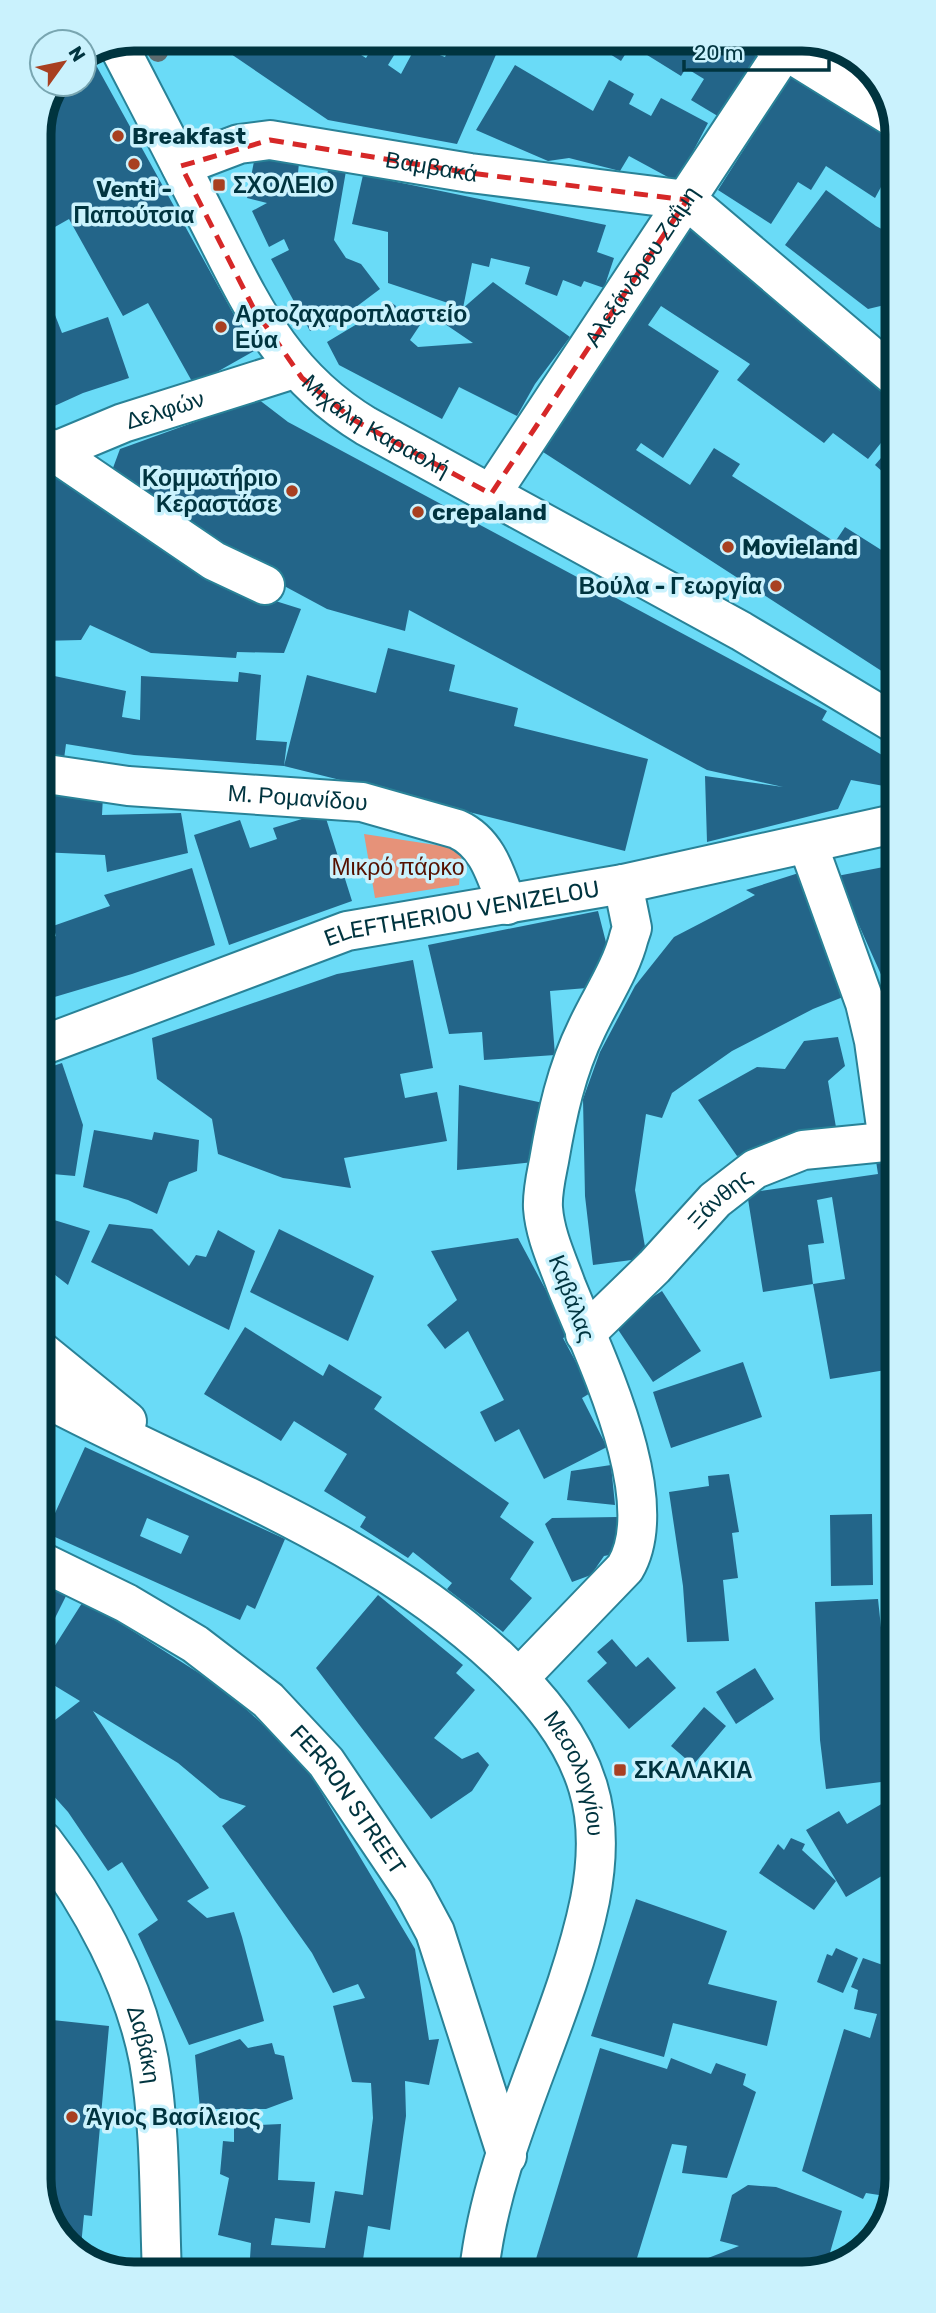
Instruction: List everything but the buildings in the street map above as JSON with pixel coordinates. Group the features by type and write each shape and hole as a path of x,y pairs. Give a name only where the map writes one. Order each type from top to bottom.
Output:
{"street":[{"name":"Αλεξάνδρου Ζαΐμη","path":"491,494 687,200 776,51"},
{"path":"794,51 882,110"},
{"name":"Μιχάλη Καραολή","path":"122,52 254,309 294,369 320,395 343,412 741,631 885,718"},
{"name":"Βαμβακά","path":"181,166 239,144 270,140 470,173 687,200"},
{"path":"687,200 885,357"},
{"name":"Δελφών","path":"51,448 294,369"},
{"path":"51,455 214,561 265,585"},
{"name":"Μ. Ρομανίδου","path":"51,775 128,786 362,803 422,819 471,836 492,864 507,905"},
{"name":"ELEFTHERIOU VENIZELOU","path":"51,1042 335,935 623,884 885,826"},
{"path":"808,845 865,1003 885,1102"},
{"name":"Καβάλας","path":"519,1678 625,1568 635,1552 638,1534 639,1507 628,1449 547,1229 544,1190 557,1109 567,1075 632,928 623,884"},
{"name":"Ξάνθης","path":"585,1334 654,1267 715,1200 755,1169 803,1150 885,1142"},
{"name":"Μεσολογγίου","path":"51,1359 178,1461"},
{"path":"51,1375 67,1388 56,1393 51,1389"},
{"name":"Μεσολογγίου","path":"51,1400 311,1528 407,1584 484,1645 519,1678 547,1709 579,1763 589,1788 595,1822 595,1855 583,1931 507,2156 490,2212 482,2262"},
{"name":"FERRON STREET","path":"51,1566 126,1603 195,1644 268,1700 326,1762 412,1891 435,1932 507,2156"},
{"name":"Δαβάκη","path":"51,1852 71,1881 111,1952 139,2024 148,2059 155,2108 161,2262"}],"highlighted area":[{"path":"270,140 470,173 687,200 491,494 354,420 302,378 254,309 181,166"}],"green space":[{"name":"Μικρό πάρκο","path":"364,834 462,849 459,885 375,898"}],"place":[{"name":"Breakfast","path":"118,136"},
{"name":"Venti - Παπούτσια","path":"134,164"},
{"name":"ΣΧΟΛΕΙΟ","path":"219,185"},
{"name":"Αρτοζαχαροπλαστείο Εύα","path":"221,327"},
{"name":"Κομμωτήριο Κεραστάσε","path":"292,491"},
{"name":"crepaland","path":"418,512"},
{"name":"Movieland","path":"728,547"},
{"name":"Βούλα - Γεωργία","path":"776,586"},
{"name":"ΣΚΑΛΑΚΙΑ","path":"620,1770"},
{"name":"Άγιος Βασίλειος","path":"72,2117"}]}
